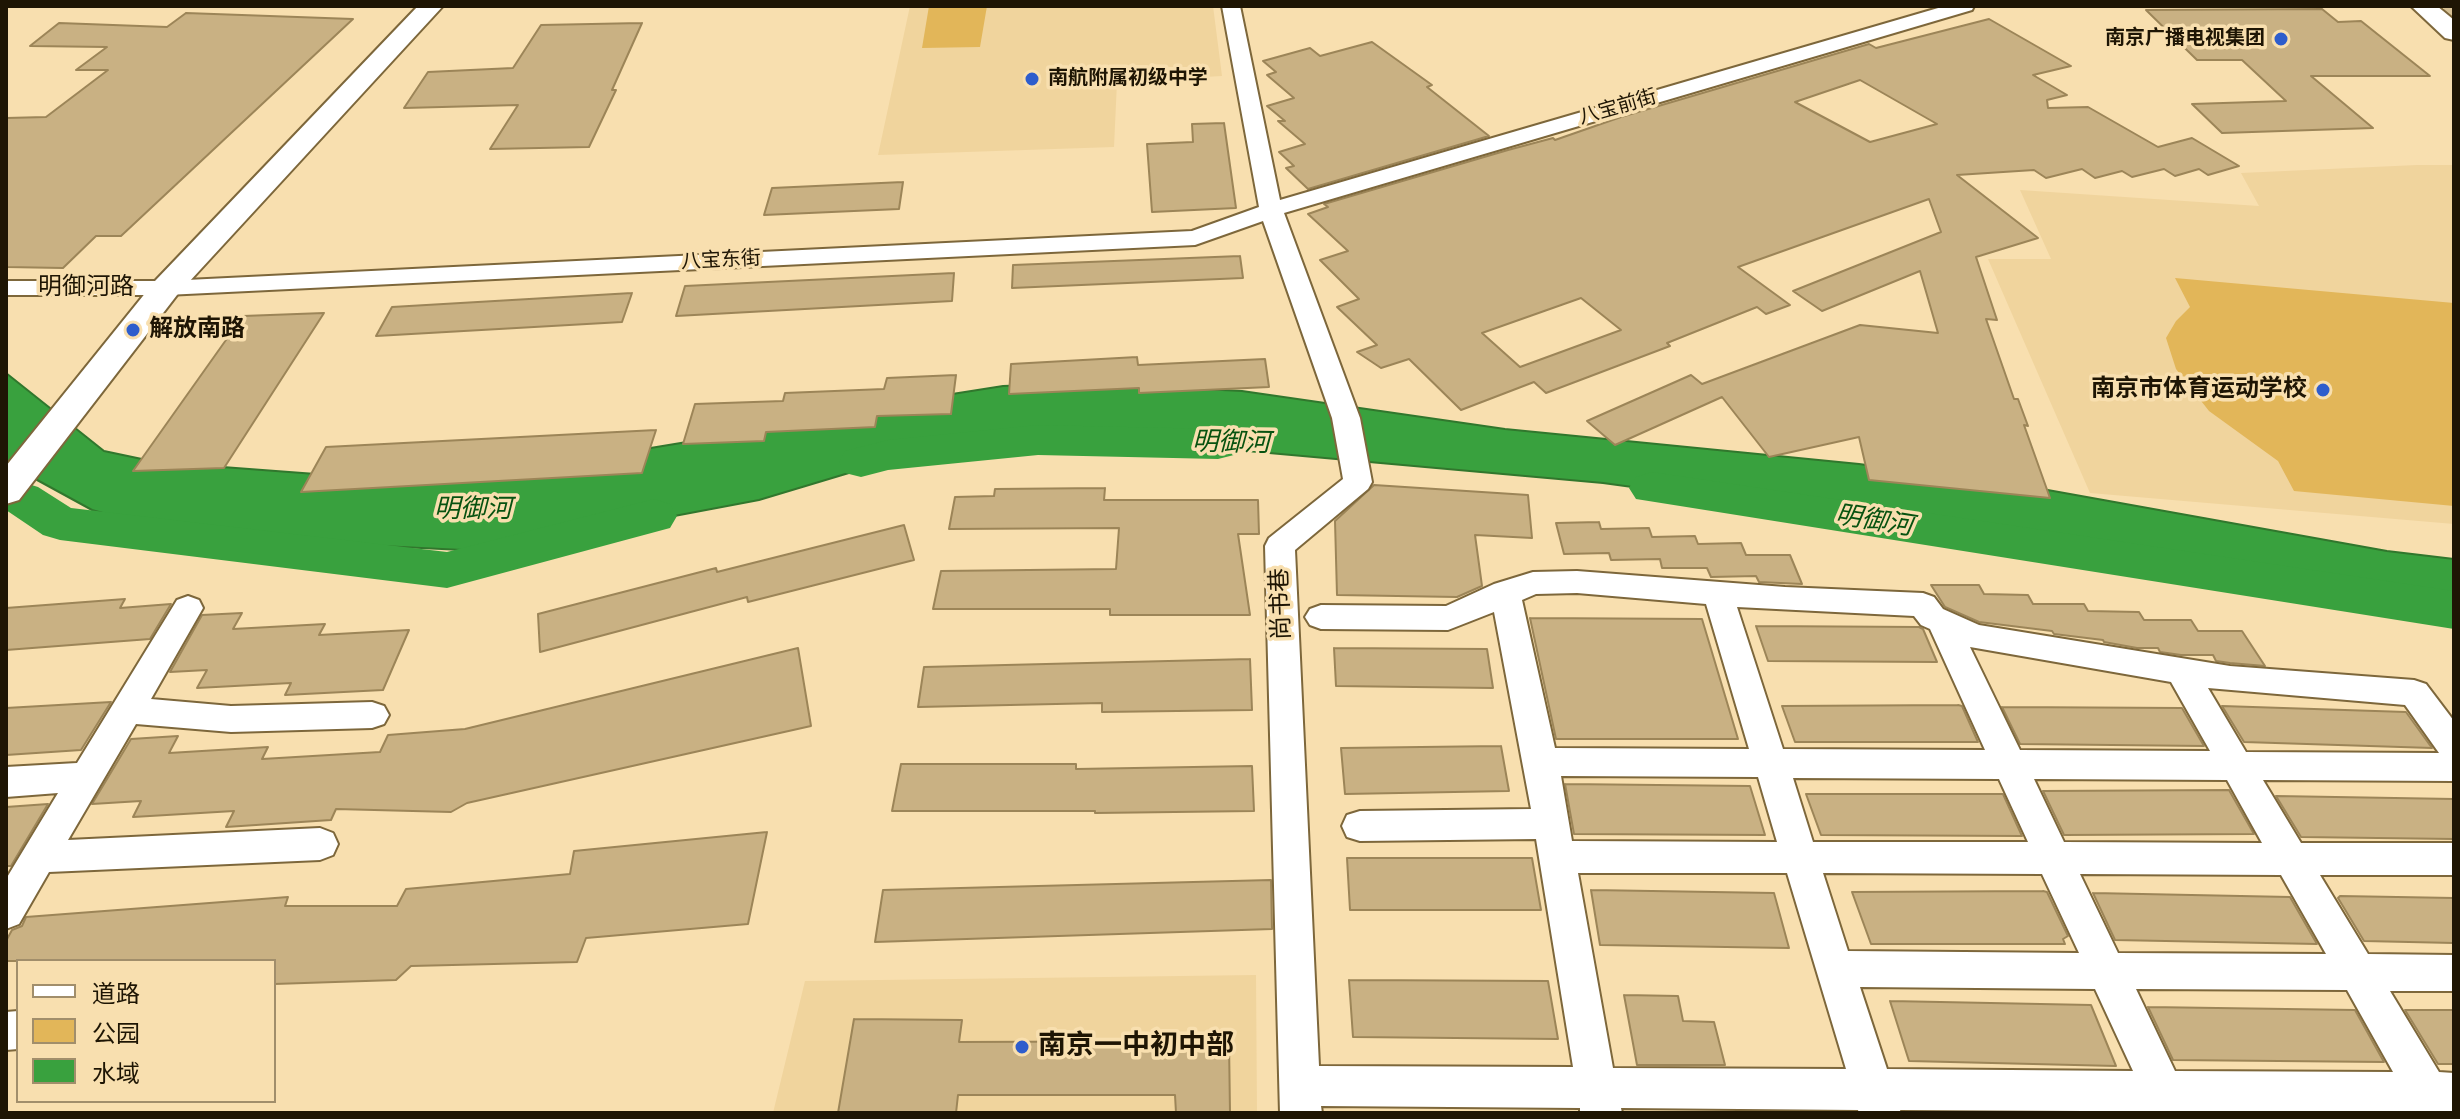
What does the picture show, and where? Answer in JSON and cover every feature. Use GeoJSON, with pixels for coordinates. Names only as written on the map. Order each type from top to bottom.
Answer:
{"type":"FeatureCollection","features":[{"type":"Feature","properties":{"kind":"main road"},"geometry":{"type":"LineString","coordinates":[[2423,6],[2454,33]]}},
{"type":"Feature","properties":{"kind":"main road"},"geometry":{"type":"LineString","coordinates":[[6,491],[166,288]]}},
{"type":"Feature","properties":{"kind":"street"},"geometry":{"type":"LineString","coordinates":[[6,491],[166,288],[431,6]]}},
{"type":"Feature","properties":{"kind":"street","name":"尚书巷"},"geometry":{"type":"LineString","coordinates":[[1231,6],[1271,210],[1346,418],[1358,482],[1280,546],[1300,1099]]}},
{"type":"Feature","properties":{"kind":"street","name":"八宝前街"},"geometry":{"type":"LineString","coordinates":[[1271,210],[1965,6]]}},
{"type":"Feature","properties":{"kind":"street","name":"八宝东街"},"geometry":{"type":"LineString","coordinates":[[166,288],[1195,238],[1271,210]]}},
{"type":"Feature","properties":{"kind":"street","name":"明御河路"},"geometry":{"type":"LineString","coordinates":[[6,288],[166,288]]}},
{"type":"Feature","properties":{"kind":"street"},"geometry":{"type":"LineString","coordinates":[[1321,617],[1448,618],[1533,583],[1577,582],[1718,594],[1923,605],[1932,617],[1974,636],[2230,679],[2414,693],[2454,747]]}},
{"type":"Feature","properties":{"kind":"street"},"geometry":{"type":"LineString","coordinates":[[1505,592],[1541,762],[1599,1101]]}},
{"type":"Feature","properties":{"kind":"street"},"geometry":{"type":"LineString","coordinates":[[1718,594],[1877,1102]]}},
{"type":"Feature","properties":{"kind":"street"},"geometry":{"type":"LineString","coordinates":[[18,886],[188,608]]}},
{"type":"Feature","properties":{"kind":"street"},"geometry":{"type":"LineString","coordinates":[[1942,622],[2169,1102]]}},
{"type":"Feature","properties":{"kind":"street"},"geometry":{"type":"LineString","coordinates":[[2181,671],[2357,973],[2441,1093]]}},
{"type":"Feature","properties":{"kind":"street"},"geometry":{"type":"LineString","coordinates":[[127,710],[231,719],[372,715]]}},
{"type":"Feature","properties":{"kind":"street"},"geometry":{"type":"LineString","coordinates":[[1541,762],[2454,767]]}},
{"type":"Feature","properties":{"kind":"street"},"geometry":{"type":"LineString","coordinates":[[6,782],[87,777]]}},
{"type":"Feature","properties":{"kind":"street"},"geometry":{"type":"LineString","coordinates":[[1360,826],[1801,858],[2454,859]]}},
{"type":"Feature","properties":{"kind":"street"},"geometry":{"type":"LineString","coordinates":[[18,886],[320,844]]}},
{"type":"Feature","properties":{"kind":"street"},"geometry":{"type":"LineString","coordinates":[[1836,969],[2454,973]]}},
{"type":"Feature","properties":{"kind":"street"},"geometry":{"type":"LineString","coordinates":[[1300,1099],[2169,1102],[2441,1093]]}},
{"type":"Feature","properties":{"kind":"shaded area","name":"南航附属初级中学"},"geometry":{"type":"Polygon","coordinates":[[[910,6],[1213,6],[1222,76],[1117,82],[1114,147],[878,155],[910,6]]]}},
{"type":"Feature","properties":{"kind":"shaded area"},"geometry":{"type":"Polygon","coordinates":[[[2454,165],[2454,524],[2090,493],[1988,259],[2051,259],[2020,190],[2259,206],[2241,173],[2454,165]]]}},
{"type":"Feature","properties":{"kind":"shaded area","name":"南京一中初中部"},"geometry":{"type":"Polygon","coordinates":[[[1256,975],[1257,1113],[773,1113],[805,981],[1256,975]]]}},
{"type":"Feature","properties":{"kind":"green space"},"geometry":{"type":"Polygon","coordinates":[[[929,6],[987,6],[980,47],[922,48],[929,6]]]}},
{"type":"Feature","properties":{"kind":"green space","name":"南京市体育运动学校"},"geometry":{"type":"Polygon","coordinates":[[[2175,278],[2454,303],[2454,506],[2294,491],[2278,461],[2209,411],[2176,369],[2166,338],[2176,321],[2190,307],[2175,278]]]}},
{"type":"Feature","properties":{"kind":"water","name":"明御河"},"geometry":{"type":"Polygon","coordinates":[[[6,373],[104,451],[156,462],[369,478],[554,464],[1003,386],[1085,383],[1242,391],[1505,429],[1859,464],[2031,487],[2387,551],[2454,559],[2454,606],[2122,554],[1603,483],[1080,436],[1004,435],[942,445],[759,500],[526,544],[462,550],[259,540],[120,518],[92,510],[6,463],[6,373]]]}},
{"type":"Feature","properties":{"kind":"building","name":"南京广播电视集团"},"geometry":{"type":"Polygon","coordinates":[[[2322,9],[2338,22],[2361,21],[2430,76],[2311,76],[2373,128],[2222,133],[2192,104],[2286,101],[2242,60],[2197,60],[2146,10],[2322,9]]]}},
{"type":"Feature","properties":{"kind":"building"},"geometry":{"type":"Polygon","coordinates":[[[186,13],[353,19],[121,236],[96,236],[63,268],[6,267],[6,118],[46,117],[108,70],[76,70],[107,47],[30,46],[59,23],[167,27],[186,13]]]}},
{"type":"Feature","properties":{"kind":"building"},"geometry":{"type":"Polygon","coordinates":[[[1989,19],[2071,66],[2033,75],[2067,95],[2047,100],[2048,108],[2088,107],[2158,147],[2192,138],[2239,166],[2208,175],[2199,169],[2175,176],[2164,169],[2132,177],[2122,171],[2095,178],[2082,169],[2046,178],[2034,170],[1957,175],[2038,238],[1976,257],[1997,320],[1986,319],[2014,399],[2018,399],[2028,426],[2024,425],[2050,498],[1869,480],[1859,437],[1769,457],[1722,397],[1615,445],[1587,421],[1691,375],[1702,384],[1860,325],[1938,333],[1920,271],[1822,311],[1793,291],[1941,232],[1929,199],[1738,267],[1790,305],[1766,314],[1757,307],[1667,343],[1670,346],[1546,393],[1534,382],[1461,410],[1409,359],[1381,368],[1357,352],[1377,345],[1337,307],[1359,299],[1320,260],[1348,251],[1308,214],[1328,207],[1324,204],[1508,150],[1555,140],[1621,117],[1869,44],[1876,48],[1989,19]],[[1860,80],[1795,102],[1870,142],[1937,124],[1860,80]],[[1581,298],[1482,333],[1520,367],[1621,330],[1581,298]]]}},
{"type":"Feature","properties":{"kind":"building"},"geometry":{"type":"Polygon","coordinates":[[[642,23],[612,90],[616,90],[589,147],[490,149],[518,105],[404,108],[428,72],[513,68],[541,25],[642,23]]]}},
{"type":"Feature","properties":{"kind":"building"},"geometry":{"type":"Polygon","coordinates":[[[1372,42],[1432,85],[1427,87],[1489,136],[1308,189],[1286,168],[1294,166],[1279,152],[1305,144],[1278,121],[1285,121],[1267,106],[1294,98],[1267,75],[1276,72],[1263,61],[1310,48],[1320,56],[1372,42]]]}},
{"type":"Feature","properties":{"kind":"building"},"geometry":{"type":"Polygon","coordinates":[[[1224,123],[1236,208],[1152,212],[1147,144],[1193,142],[1192,124],[1224,123]]]}},
{"type":"Feature","properties":{"kind":"building"},"geometry":{"type":"Polygon","coordinates":[[[903,182],[899,209],[764,215],[772,188],[903,182]]]}},
{"type":"Feature","properties":{"kind":"building"},"geometry":{"type":"Polygon","coordinates":[[[1240,256],[1243,278],[1012,288],[1013,265],[1240,256]]]}},
{"type":"Feature","properties":{"kind":"building"},"geometry":{"type":"Polygon","coordinates":[[[954,273],[952,301],[676,316],[685,286],[954,273]]]}},
{"type":"Feature","properties":{"kind":"building"},"geometry":{"type":"Polygon","coordinates":[[[632,293],[622,322],[376,336],[392,307],[632,293]]]}},
{"type":"Feature","properties":{"kind":"building"},"geometry":{"type":"Polygon","coordinates":[[[324,313],[224,468],[133,471],[243,316],[324,313]]]}},
{"type":"Feature","properties":{"kind":"building"},"geometry":{"type":"Polygon","coordinates":[[[1137,357],[1138,365],[1265,359],[1269,387],[1139,393],[1139,388],[1009,394],[1011,364],[1137,357]]]}},
{"type":"Feature","properties":{"kind":"building"},"geometry":{"type":"Polygon","coordinates":[[[956,375],[951,414],[877,416],[875,427],[766,432],[764,441],[683,444],[695,404],[783,401],[785,393],[884,389],[887,378],[956,375]]]}},
{"type":"Feature","properties":{"kind":"building"},"geometry":{"type":"Polygon","coordinates":[[[656,430],[642,473],[301,492],[326,447],[656,430]]]}},
{"type":"Feature","properties":{"kind":"building"},"geometry":{"type":"Polygon","coordinates":[[[1374,485],[1528,495],[1532,538],[1475,535],[1482,586],[1457,597],[1337,595],[1335,521],[1374,485]]]}},
{"type":"Feature","properties":{"kind":"building"},"geometry":{"type":"Polygon","coordinates":[[[1105,488],[1104,500],[1258,500],[1259,534],[1238,534],[1250,615],[1110,615],[1110,609],[933,609],[941,571],[1116,569],[1119,528],[949,529],[955,497],[994,496],[995,489],[1105,488]]]}},
{"type":"Feature","properties":{"kind":"building"},"geometry":{"type":"Polygon","coordinates":[[[1599,522],[1601,529],[1649,528],[1652,537],[1695,536],[1698,544],[1741,543],[1746,555],[1790,555],[1802,584],[1759,582],[1756,576],[1711,577],[1707,568],[1662,568],[1660,559],[1611,560],[1609,553],[1564,554],[1556,523],[1599,522]]]}},
{"type":"Feature","properties":{"kind":"building"},"geometry":{"type":"Polygon","coordinates":[[[904,525],[914,560],[748,602],[747,597],[540,652],[538,614],[716,568],[717,572],[904,525]]]}},
{"type":"Feature","properties":{"kind":"building"},"geometry":{"type":"Polygon","coordinates":[[[1931,585],[1979,585],[1984,594],[2028,595],[2033,604],[2084,604],[2088,611],[2139,612],[2144,620],[2191,620],[2198,631],[2242,631],[2265,666],[2216,661],[2213,655],[2181,655],[2160,652],[2158,648],[2137,648],[2054,634],[2052,631],[1979,622],[1945,607],[1931,585]]]}},
{"type":"Feature","properties":{"kind":"building"},"geometry":{"type":"Polygon","coordinates":[[[125,599],[120,608],[171,604],[150,639],[6,650],[6,608],[125,599]]]}},
{"type":"Feature","properties":{"kind":"building"},"geometry":{"type":"Polygon","coordinates":[[[242,613],[233,629],[325,624],[319,635],[409,630],[383,690],[285,695],[291,683],[197,688],[207,670],[170,672],[202,615],[242,613]]]}},
{"type":"Feature","properties":{"kind":"building"},"geometry":{"type":"Polygon","coordinates":[[[1530,618],[1702,619],[1738,739],[1556,739],[1530,618]]]}},
{"type":"Feature","properties":{"kind":"building"},"geometry":{"type":"Polygon","coordinates":[[[1756,626],[1919,627],[1923,629],[1937,662],[1768,661],[1756,626]]]}},
{"type":"Feature","properties":{"kind":"building"},"geometry":{"type":"Polygon","coordinates":[[[798,648],[811,726],[467,803],[451,812],[336,809],[331,820],[226,827],[234,811],[133,817],[141,801],[92,804],[131,739],[178,736],[169,753],[268,747],[262,759],[380,752],[388,735],[465,729],[798,648]]]}},
{"type":"Feature","properties":{"kind":"building"},"geometry":{"type":"Polygon","coordinates":[[[1334,648],[1487,649],[1493,688],[1336,686],[1334,648]]]}},
{"type":"Feature","properties":{"kind":"building"},"geometry":{"type":"Polygon","coordinates":[[[1250,659],[1252,710],[1102,712],[1102,703],[918,707],[924,667],[1250,659]]]}},
{"type":"Feature","properties":{"kind":"building"},"geometry":{"type":"Polygon","coordinates":[[[111,702],[81,750],[6,755],[6,708],[111,702]]]}},
{"type":"Feature","properties":{"kind":"building"},"geometry":{"type":"Polygon","coordinates":[[[1782,706],[1962,706],[1978,742],[1795,742],[1782,706]]]}},
{"type":"Feature","properties":{"kind":"building"},"geometry":{"type":"Polygon","coordinates":[[[2222,706],[2406,712],[2432,748],[2244,742],[2222,706]]]}},
{"type":"Feature","properties":{"kind":"building"},"geometry":{"type":"Polygon","coordinates":[[[2002,707],[2182,708],[2204,746],[2020,744],[2002,707]]]}},
{"type":"Feature","properties":{"kind":"building"},"geometry":{"type":"Polygon","coordinates":[[[1501,746],[1509,791],[1345,794],[1341,748],[1501,746]]]}},
{"type":"Feature","properties":{"kind":"building"},"geometry":{"type":"Polygon","coordinates":[[[901,764],[1076,764],[1076,769],[1252,766],[1254,811],[892,811],[901,764]]]}},
{"type":"Feature","properties":{"kind":"building"},"geometry":{"type":"Polygon","coordinates":[[[1565,784],[1750,786],[1765,835],[1574,834],[1565,784]]]}},
{"type":"Feature","properties":{"kind":"building"},"geometry":{"type":"Polygon","coordinates":[[[2229,790],[2254,834],[2064,835],[2043,791],[2229,790]]]}},
{"type":"Feature","properties":{"kind":"building"},"geometry":{"type":"Polygon","coordinates":[[[1806,794],[2003,794],[2022,836],[1821,835],[1806,794]]]}},
{"type":"Feature","properties":{"kind":"building"},"geometry":{"type":"Polygon","coordinates":[[[2276,796],[2454,799],[2454,839],[2301,837],[2276,796]]]}},
{"type":"Feature","properties":{"kind":"building"},"geometry":{"type":"Polygon","coordinates":[[[48,804],[11,866],[6,866],[6,807],[48,804]]]}},
{"type":"Feature","properties":{"kind":"building"},"geometry":{"type":"Polygon","coordinates":[[[767,832],[748,924],[586,938],[577,962],[411,966],[396,980],[276,984],[276,959],[6,961],[6,941],[12,930],[22,926],[26,917],[288,897],[285,906],[397,906],[406,889],[570,874],[574,851],[767,832]]]}},
{"type":"Feature","properties":{"kind":"building"},"geometry":{"type":"Polygon","coordinates":[[[1347,858],[1532,858],[1541,910],[1350,910],[1347,858]]]}},
{"type":"Feature","properties":{"kind":"building"},"geometry":{"type":"Polygon","coordinates":[[[1271,880],[1272,929],[875,942],[883,890],[1271,880]]]}},
{"type":"Feature","properties":{"kind":"building"},"geometry":{"type":"Polygon","coordinates":[[[1591,890],[1774,893],[1789,948],[1600,945],[1591,890]]]}},
{"type":"Feature","properties":{"kind":"building"},"geometry":{"type":"Polygon","coordinates":[[[1852,892],[2047,892],[2068,936],[2063,939],[2065,944],[1871,944],[1852,892]]]}},
{"type":"Feature","properties":{"kind":"building"},"geometry":{"type":"Polygon","coordinates":[[[2093,893],[2290,897],[2317,944],[2115,940],[2093,893]]]}},
{"type":"Feature","properties":{"kind":"building"},"geometry":{"type":"Polygon","coordinates":[[[2338,898],[2454,898],[2454,943],[2364,941],[2338,898]]]}},
{"type":"Feature","properties":{"kind":"building"},"geometry":{"type":"Polygon","coordinates":[[[1349,980],[1548,981],[1558,1039],[1353,1037],[1349,980]]]}},
{"type":"Feature","properties":{"kind":"building"},"geometry":{"type":"Polygon","coordinates":[[[1624,995],[1678,996],[1683,1021],[1714,1022],[1725,1065],[1637,1065],[1624,995]]]}},
{"type":"Feature","properties":{"kind":"building"},"geometry":{"type":"Polygon","coordinates":[[[1890,1001],[2091,1005],[2116,1066],[1909,1061],[1890,1001]]]}},
{"type":"Feature","properties":{"kind":"building"},"geometry":{"type":"Polygon","coordinates":[[[2148,1007],[2355,1010],[2384,1062],[2173,1060],[2148,1007]]]}},
{"type":"Feature","properties":{"kind":"building"},"geometry":{"type":"Polygon","coordinates":[[[2405,1010],[2454,1010],[2454,1064],[2438,1064],[2405,1010]]]}},
{"type":"Feature","properties":{"kind":"building"},"geometry":{"type":"Polygon","coordinates":[[[854,1019],[962,1020],[959,1042],[1229,1041],[1230,1113],[1176,1113],[1175,1095],[958,1095],[956,1113],[838,1113],[854,1019]]]}},
{"type":"Feature","properties":{"kind":"waterway","name":"明御河"},"geometry":{"type":"LineString","coordinates":[[861,462],[888,455],[1038,440],[1218,444]]}},
{"type":"Feature","properties":{"kind":"waterway","name":"明御河"},"geometry":{"type":"LineString","coordinates":[[1652,488],[2454,610]]}},
{"type":"Feature","properties":{"kind":"waterway","name":"明御河"},"geometry":{"type":"LineString","coordinates":[[22,498],[60,523],[447,570],[654,516]]}},
{"type":"Feature","properties":{"kind":"tunnel"},"geometry":{"type":"LineString","coordinates":[[2446,6],[2454,13]]}},
{"type":"Feature","properties":{"kind":"place","name":"南京广播电视集团"},"geometry":{"type":"Point","coordinates":[2281,39]}},
{"type":"Feature","properties":{"kind":"place","name":"南航附属初级中学"},"geometry":{"type":"Point","coordinates":[1032,79]}},
{"type":"Feature","properties":{"kind":"place","name":"解放南路"},"geometry":{"type":"Point","coordinates":[133,330]}},
{"type":"Feature","properties":{"kind":"place","name":"南京市体育运动学校"},"geometry":{"type":"Point","coordinates":[2323,390]}},
{"type":"Feature","properties":{"kind":"place","name":"南京一中初中部"},"geometry":{"type":"Point","coordinates":[1022,1047]}}]}
